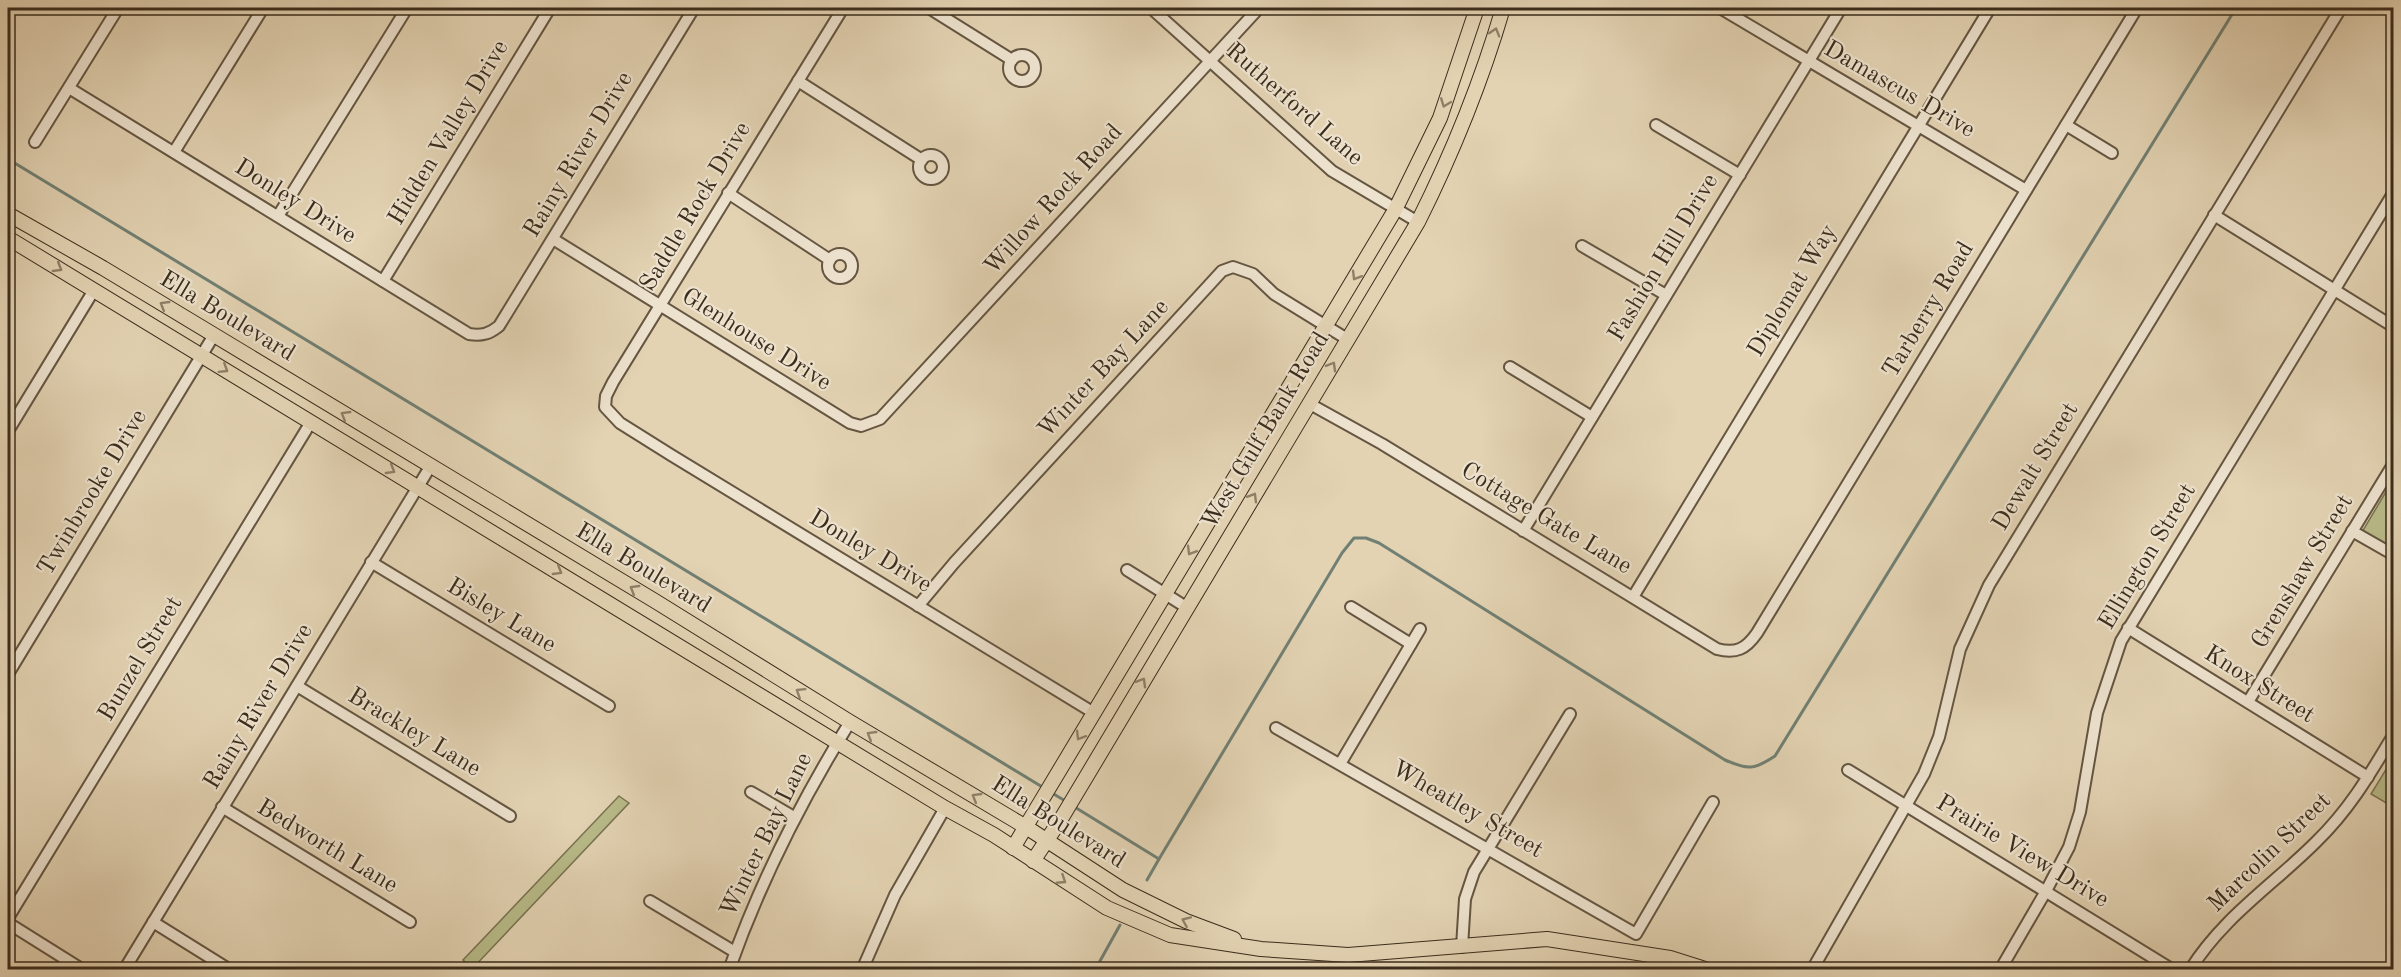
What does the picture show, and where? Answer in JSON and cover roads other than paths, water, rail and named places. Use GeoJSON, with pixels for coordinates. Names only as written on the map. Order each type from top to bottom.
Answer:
{"type":"FeatureCollection","features":[{"type":"Feature","properties":{"kind":"main road","name":"West Gulf Bank Road"},"geometry":{"type":"LineString","coordinates":[[1013,848],[1395,210],[1433,133],[1454,82],[1477,8]]}},
{"type":"Feature","properties":{"kind":"main road","name":"West Gulf Bank Road"},"geometry":{"type":"LineString","coordinates":[[1033,861],[1048,841],[1418,222],[1453,153],[1478,88],[1503,8]]}},
{"type":"Feature","properties":{"kind":"main road"},"geometry":{"type":"LineString","coordinates":[[1454,82],[1478,88]]}},
{"type":"Feature","properties":{"kind":"main road","name":"Ella Boulevard"},"geometry":{"type":"LineString","coordinates":[[8,214],[214,335],[1026,827],[1123,890],[1186,921],[1261,949]]}},
{"type":"Feature","properties":{"kind":"main road","name":"Ella Boulevard"},"geometry":{"type":"LineString","coordinates":[[8,238],[1013,848],[1107,908],[1170,935],[1261,949],[1348,955],[1547,939],[1670,957],[1708,969]]}},
{"type":"Feature","properties":{"kind":"street"},"geometry":{"type":"LineString","coordinates":[[35,142],[118,8]]}},
{"type":"Feature","properties":{"kind":"street"},"geometry":{"type":"LineString","coordinates":[[174,152],[263,8]]}},
{"type":"Feature","properties":{"kind":"street"},"geometry":{"type":"LineString","coordinates":[[278,216],[407,8]]}},
{"type":"Feature","properties":{"kind":"street","name":"Hidden Valley Drive"},"geometry":{"type":"LineString","coordinates":[[383,281],[550,8]]}},
{"type":"Feature","properties":{"kind":"street","name":"Rainy River Drive"},"geometry":{"type":"LineString","coordinates":[[500,325],[694,8]]}},
{"type":"Feature","properties":{"kind":"street","name":"Saddle Rock Drive"},"geometry":{"type":"LineString","coordinates":[[624,426],[610,415],[605,407],[606,396],[843,8]]}},
{"type":"Feature","properties":{"kind":"street"},"geometry":{"type":"LineString","coordinates":[[929,8],[1012,60]]}},
{"type":"Feature","properties":{"kind":"street","name":"Rutherford Lane"},"geometry":{"type":"LineString","coordinates":[[1151,8],[1332,171],[1418,222]]}},
{"type":"Feature","properties":{"kind":"street","name":"Willow Rock Road"},"geometry":{"type":"LineString","coordinates":[[879,420],[1259,8]]}},
{"type":"Feature","properties":{"kind":"street","name":"Damascus Drive"},"geometry":{"type":"LineString","coordinates":[[1720,8],[2026,190]]}},
{"type":"Feature","properties":{"kind":"street","name":"Fashion Hill Drive"},"geometry":{"type":"LineString","coordinates":[[1523,531],[1841,8]]}},
{"type":"Feature","properties":{"kind":"street","name":"Diplomat Way"},"geometry":{"type":"LineString","coordinates":[[1633,597],[1990,8]]}},
{"type":"Feature","properties":{"kind":"street","name":"Tarberry Road"},"geometry":{"type":"LineString","coordinates":[[1756,633],[2138,8]]}},
{"type":"Feature","properties":{"kind":"street","name":"Dewalt Street"},"geometry":{"type":"LineString","coordinates":[[1812,969],[1924,774],[1938,737],[1960,649],[1989,585],[2341,8]]}},
{"type":"Feature","properties":{"kind":"street"},"geometry":{"type":"LineString","coordinates":[[798,81],[922,160]]}},
{"type":"Feature","properties":{"kind":"street","name":"Donley Drive"},"geometry":{"type":"LineString","coordinates":[[69,88],[469,334],[489,333],[500,325]]}},
{"type":"Feature","properties":{"kind":"street"},"geometry":{"type":"LineString","coordinates":[[1656,125],[1740,175]]}},
{"type":"Feature","properties":{"kind":"street"},"geometry":{"type":"LineString","coordinates":[[2066,125],[2112,153]]}},
{"type":"Feature","properties":{"kind":"street","name":"Ellington Street"},"geometry":{"type":"LineString","coordinates":[[2000,969],[2069,847],[2080,812],[2099,704],[2112,662],[2128,628],[2394,192]]}},
{"type":"Feature","properties":{"kind":"street"},"geometry":{"type":"LineString","coordinates":[[728,193],[830,260]]}},
{"type":"Feature","properties":{"kind":"street"},"geometry":{"type":"LineString","coordinates":[[2214,215],[2394,327]]}},
{"type":"Feature","properties":{"kind":"street","name":"Glenhouse Drive"},"geometry":{"type":"LineString","coordinates":[[553,239],[850,423],[861,426],[879,420]]}},
{"type":"Feature","properties":{"kind":"street"},"geometry":{"type":"LineString","coordinates":[[1582,246],[1666,295]]}},
{"type":"Feature","properties":{"kind":"street","name":"Winter Bay Lane"},"geometry":{"type":"LineString","coordinates":[[918,606],[954,562],[1222,271],[1233,267],[1253,274],[1275,294],[1347,339]]}},
{"type":"Feature","properties":{"kind":"street"},"geometry":{"type":"LineString","coordinates":[[8,431],[94,290]]}},
{"type":"Feature","properties":{"kind":"street","name":"Twinbrooke Drive"},"geometry":{"type":"LineString","coordinates":[[8,674],[214,335]]}},
{"type":"Feature","properties":{"kind":"street"},"geometry":{"type":"LineString","coordinates":[[1510,367],[1592,417]]}},
{"type":"Feature","properties":{"kind":"street","name":"Cottage Gate Lane"},"geometry":{"type":"LineString","coordinates":[[1310,404],[1382,444],[1717,648],[1728,652],[1749,645],[1756,633]]}},
{"type":"Feature","properties":{"kind":"street","name":"Bunzel Street"},"geometry":{"type":"LineString","coordinates":[[8,918],[311,422]]}},
{"type":"Feature","properties":{"kind":"street","name":"Donley Drive"},"geometry":{"type":"LineString","coordinates":[[624,426],[1094,713]]}},
{"type":"Feature","properties":{"kind":"street","name":"Grenshaw Street"},"geometry":{"type":"LineString","coordinates":[[2248,702],[2394,464]]}},
{"type":"Feature","properties":{"kind":"street","name":"Rainy River Drive"},"geometry":{"type":"LineString","coordinates":[[124,969],[430,467]]}},
{"type":"Feature","properties":{"kind":"street"},"geometry":{"type":"LineString","coordinates":[[2352,531],[2394,555]]}},
{"type":"Feature","properties":{"kind":"street","name":"Bisley Lane"},"geometry":{"type":"LineString","coordinates":[[371,562],[609,706]]}},
{"type":"Feature","properties":{"kind":"street"},"geometry":{"type":"LineString","coordinates":[[1126,570],[1186,607]]}},
{"type":"Feature","properties":{"kind":"street"},"geometry":{"type":"LineString","coordinates":[[1351,607],[1411,644]]}},
{"type":"Feature","properties":{"kind":"street","name":"Knox Street"},"geometry":{"type":"LineString","coordinates":[[2128,628],[2368,777]]}},
{"type":"Feature","properties":{"kind":"street"},"geometry":{"type":"LineString","coordinates":[[1340,764],[1420,629]]}},
{"type":"Feature","properties":{"kind":"street","name":"Brackley Lane"},"geometry":{"type":"LineString","coordinates":[[297,686],[510,816]]}},
{"type":"Feature","properties":{"kind":"street"},"geometry":{"type":"LineString","coordinates":[[1462,946],[1465,899],[1474,872],[1570,714]]}},
{"type":"Feature","properties":{"kind":"street","name":"Winter Bay Lane"},"geometry":{"type":"LineString","coordinates":[[729,969],[794,817],[850,722]]}},
{"type":"Feature","properties":{"kind":"street","name":"Wheatley Street"},"geometry":{"type":"LineString","coordinates":[[1275,728],[1488,847],[1636,934],[1713,802]]}},
{"type":"Feature","properties":{"kind":"street","name":"Marcolin Street"},"geometry":{"type":"LineString","coordinates":[[2190,969],[2212,939],[2241,908],[2340,818],[2356,798],[2394,734]]}},
{"type":"Feature","properties":{"kind":"street","name":"Prairie View Drive"},"geometry":{"type":"LineString","coordinates":[[1848,770],[2174,969]]}},
{"type":"Feature","properties":{"kind":"street"},"geometry":{"type":"LineString","coordinates":[[751,792],[794,817]]}},
{"type":"Feature","properties":{"kind":"street","name":"Bedworth Lane"},"geometry":{"type":"LineString","coordinates":[[222,807],[410,922]]}},
{"type":"Feature","properties":{"kind":"street"},"geometry":{"type":"LineString","coordinates":[[862,969],[895,895],[945,808]]}},
{"type":"Feature","properties":{"kind":"street"},"geometry":{"type":"LineString","coordinates":[[650,901],[735,952]]}},
{"type":"Feature","properties":{"kind":"street"},"geometry":{"type":"LineString","coordinates":[[153,922],[230,969]]}},
{"type":"Feature","properties":{"kind":"street"},"geometry":{"type":"LineString","coordinates":[[8,924],[83,969]]}},
{"type":"Feature","properties":{"kind":"waterway"},"geometry":{"type":"LineString","coordinates":[[1073,806],[1159,859],[1342,553],[1354,538],[1366,538],[1379,543],[1725,760],[1740,766],[1751,767],[1762,764],[1775,756],[2236,8]]}},
{"type":"Feature","properties":{"kind":"waterway"},"geometry":{"type":"LineString","coordinates":[[8,159],[1044,788]]}},
{"type":"Feature","properties":{"kind":"waterway"},"geometry":{"type":"LineString","coordinates":[[1052,793],[1067,802]]}},
{"type":"Feature","properties":{"kind":"waterway"},"geometry":{"type":"LineString","coordinates":[[1147,880],[1159,859]]}},
{"type":"Feature","properties":{"kind":"waterway"},"geometry":{"type":"LineString","coordinates":[[1095,970],[1120,925]]}}]}
